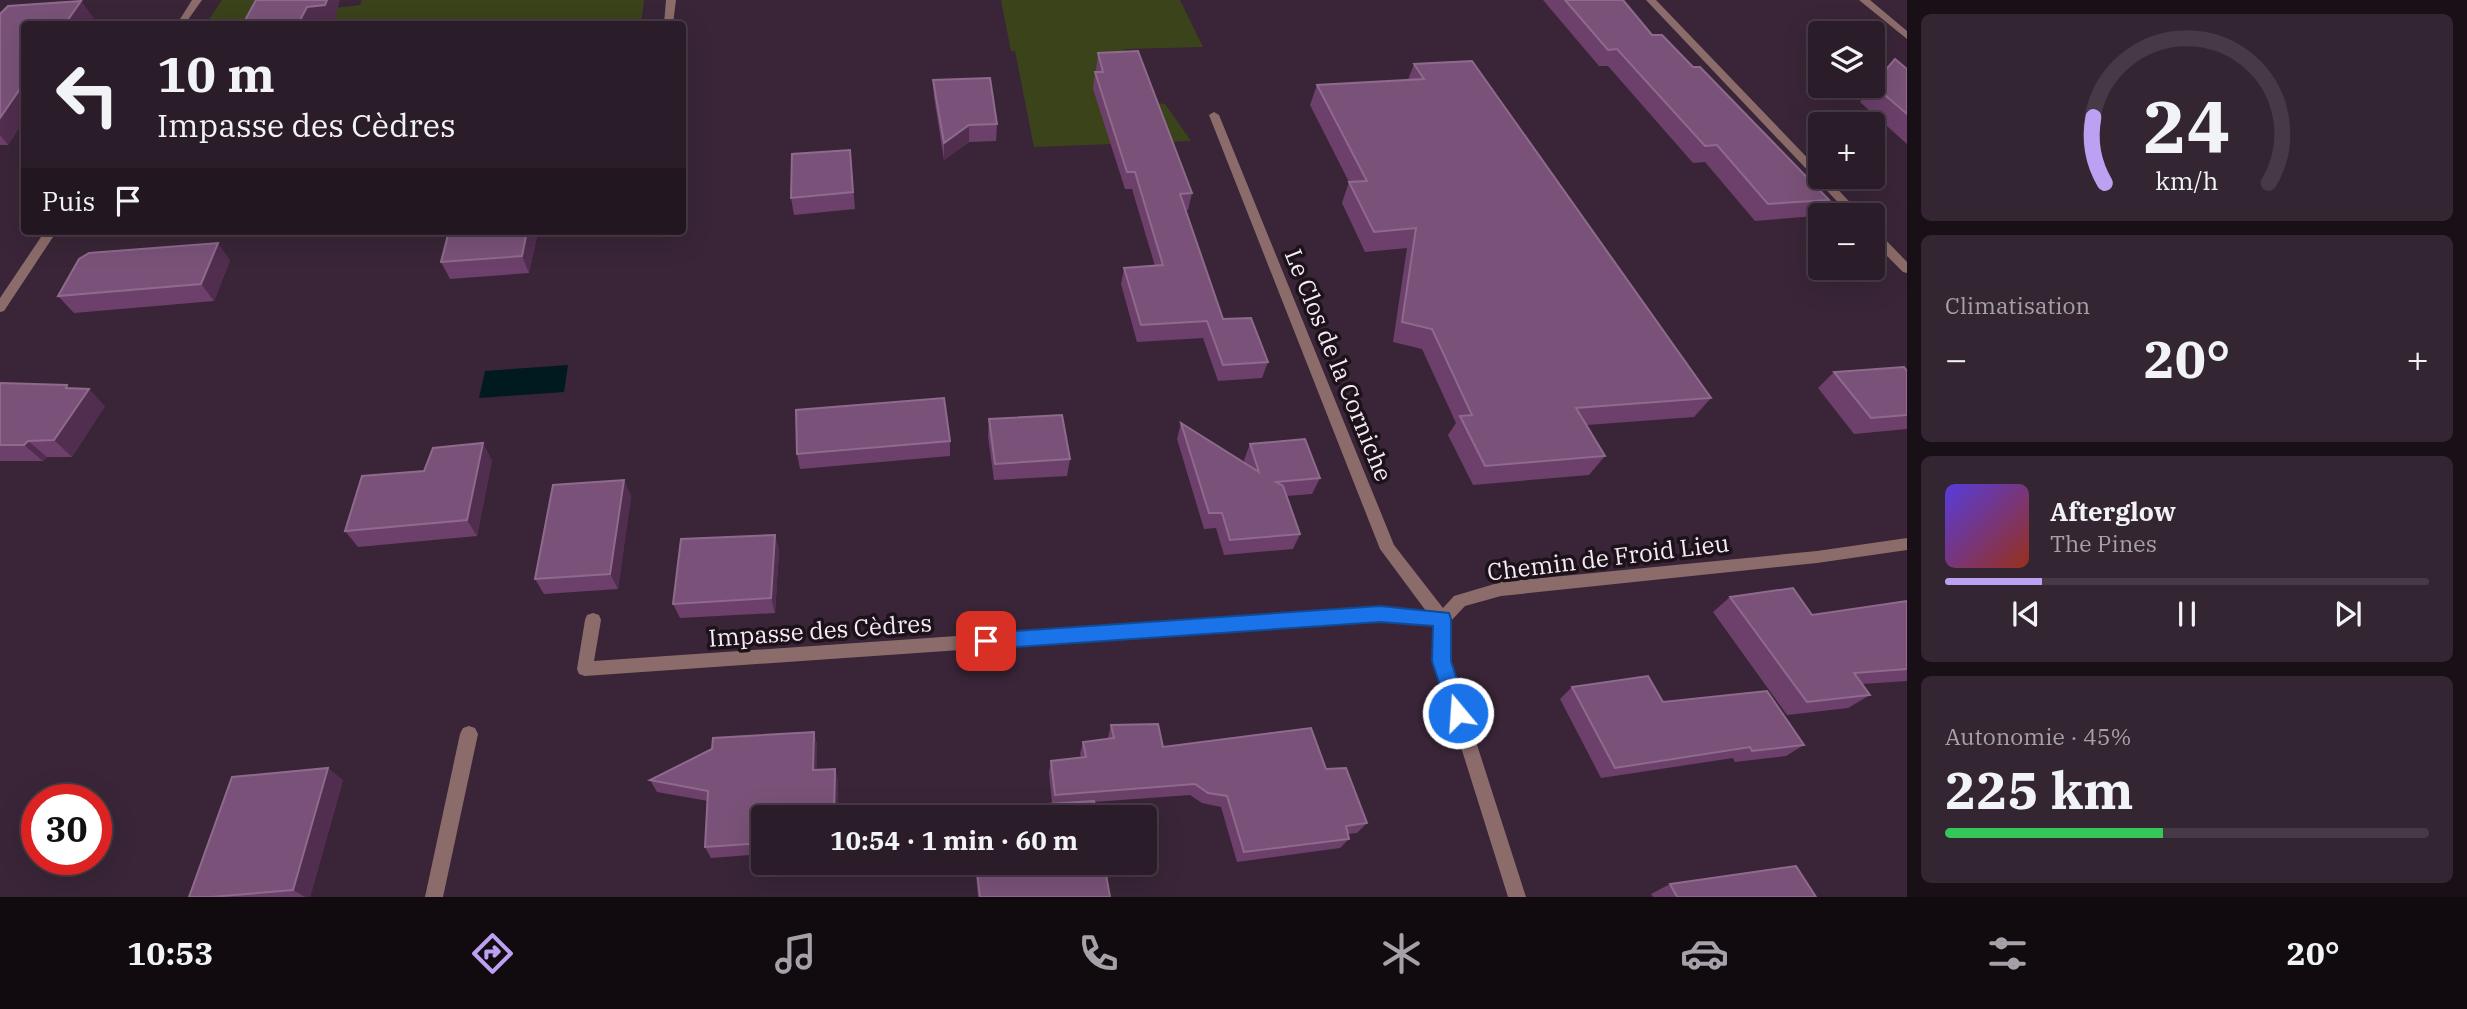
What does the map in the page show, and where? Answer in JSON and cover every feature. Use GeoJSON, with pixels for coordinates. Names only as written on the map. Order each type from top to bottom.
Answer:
{"type":"FeatureCollection","features":[{"type":"Feature","properties":{"kind":"street"},"geometry":{"type":"LineString","coordinates":[[183,21],[197,0]]}},
{"type":"Feature","properties":{"kind":"street"},"geometry":{"type":"LineString","coordinates":[[668,21],[671,0]]}},
{"type":"Feature","properties":{"kind":"street"},"geometry":{"type":"LineString","coordinates":[[1651,0],[1845,203]]}},
{"type":"Feature","properties":{"kind":"street"},"geometry":{"type":"LineString","coordinates":[[1864,0],[1907,36]]}},
{"type":"Feature","properties":{"kind":"street","name":"Le Clos de la Corniche"},"geometry":{"type":"LineString","coordinates":[[1214,115],[1388,549],[1442,619]]}},
{"type":"Feature","properties":{"kind":"street"},"geometry":{"type":"LineString","coordinates":[[0,308],[48,235]]}},
{"type":"Feature","properties":{"kind":"street"},"geometry":{"type":"LineString","coordinates":[[1885,246],[1907,269]]}},
{"type":"Feature","properties":{"kind":"street","name":"Chemin de Froid Lieu"},"geometry":{"type":"LineString","coordinates":[[1442,619],[1460,601],[1501,589],[1817,557],[1907,544]]}},
{"type":"Feature","properties":{"kind":"street","name":"Impasse des Cèdres"},"geometry":{"type":"LineString","coordinates":[[593,620],[585,669],[1380,614],[1442,619]]}},
{"type":"Feature","properties":{"kind":"street"},"geometry":{"type":"LineString","coordinates":[[1442,619],[1442,661],[1517,897]]}},
{"type":"Feature","properties":{"kind":"street"},"geometry":{"type":"LineString","coordinates":[[434,897],[469,734]]}},
{"type":"Feature","properties":{"kind":"green space"},"geometry":{"type":"Polygon","coordinates":[[[222,0],[274,0],[335,8],[360,5],[362,0],[644,0],[641,21],[208,21],[222,0]]]}},
{"type":"Feature","properties":{"kind":"green space"},"geometry":{"type":"Polygon","coordinates":[[[1001,0],[1180,0],[1203,47],[1124,49],[1141,101],[1165,104],[1191,141],[1034,147],[1015,51],[1011,51],[1001,0]]]}},
{"type":"Feature","properties":{"kind":"water"},"geometry":{"type":"Polygon","coordinates":[[[568,365],[564,392],[479,398],[485,371],[568,365]]]}},
{"type":"Feature","properties":{"kind":"building"},"geometry":{"type":"Polygon","coordinates":[[[256,0],[327,0],[325,5],[307,7],[300,21],[245,21],[256,0]]]}},
{"type":"Feature","properties":{"kind":"building"},"geometry":{"type":"Polygon","coordinates":[[[1565,0],[1623,0],[1652,35],[1662,35],[1693,67],[1700,67],[1808,178],[1808,189],[1818,189],[1829,200],[1768,204],[1717,145],[1705,146],[1617,49],[1608,50],[1565,0]]]}},
{"type":"Feature","properties":{"kind":"building"},"geometry":{"type":"Polygon","coordinates":[[[81,1],[67,21],[21,21],[21,87],[0,118],[0,14],[8,6],[81,1]]]}},
{"type":"Feature","properties":{"kind":"building"},"geometry":{"type":"Polygon","coordinates":[[[1138,51],[1192,193],[1180,194],[1223,319],[1251,318],[1268,362],[1223,365],[1207,321],[1141,325],[1124,268],[1163,265],[1135,172],[1127,172],[1095,72],[1103,72],[1098,53],[1138,51]]]}},
{"type":"Feature","properties":{"kind":"building"},"geometry":{"type":"Polygon","coordinates":[[[1895,59],[1907,69],[1907,114],[1885,95],[1885,71],[1895,59]]]}},
{"type":"Feature","properties":{"kind":"building"},"geometry":{"type":"Polygon","coordinates":[[[1472,61],[1711,398],[1576,408],[1605,456],[1485,466],[1460,416],[1472,415],[1432,329],[1402,322],[1416,228],[1374,232],[1349,182],[1367,181],[1317,85],[1424,79],[1414,64],[1472,61]]]}},
{"type":"Feature","properties":{"kind":"building"},"geometry":{"type":"Polygon","coordinates":[[[990,78],[997,124],[969,125],[944,143],[933,80],[990,78]]]}},
{"type":"Feature","properties":{"kind":"building"},"geometry":{"type":"Polygon","coordinates":[[[850,150],[853,192],[791,198],[792,154],[850,150]]]}},
{"type":"Feature","properties":{"kind":"building"},"geometry":{"type":"Polygon","coordinates":[[[448,235],[526,235],[522,256],[441,262],[448,235]]]}},
{"type":"Feature","properties":{"kind":"building"},"geometry":{"type":"Polygon","coordinates":[[[218,243],[201,284],[58,296],[79,259],[89,253],[218,243]]]}},
{"type":"Feature","properties":{"kind":"building"},"geometry":{"type":"Polygon","coordinates":[[[1904,367],[1907,371],[1907,415],[1871,418],[1834,372],[1904,367]]]}},
{"type":"Feature","properties":{"kind":"building"},"geometry":{"type":"Polygon","coordinates":[[[0,383],[67,385],[66,388],[89,389],[54,440],[28,441],[24,445],[0,445],[0,383]]]}},
{"type":"Feature","properties":{"kind":"building"},"geometry":{"type":"Polygon","coordinates":[[[944,398],[950,441],[797,454],[796,410],[944,398]]]}},
{"type":"Feature","properties":{"kind":"building"},"geometry":{"type":"Polygon","coordinates":[[[1062,415],[1070,459],[995,464],[989,419],[1062,415]]]}},
{"type":"Feature","properties":{"kind":"building"},"geometry":{"type":"Polygon","coordinates":[[[1181,423],[1259,472],[1250,444],[1305,439],[1320,478],[1276,482],[1283,486],[1300,534],[1230,540],[1222,513],[1209,513],[1181,423]]]}},
{"type":"Feature","properties":{"kind":"building"},"geometry":{"type":"Polygon","coordinates":[[[483,443],[467,520],[345,531],[362,476],[424,471],[433,448],[483,443]]]}},
{"type":"Feature","properties":{"kind":"building"},"geometry":{"type":"Polygon","coordinates":[[[624,480],[610,574],[535,579],[553,485],[624,480]]]}},
{"type":"Feature","properties":{"kind":"building"},"geometry":{"type":"Polygon","coordinates":[[[775,535],[771,598],[673,604],[681,539],[775,535]]]}},
{"type":"Feature","properties":{"kind":"building"},"geometry":{"type":"Polygon","coordinates":[[[1793,588],[1812,615],[1907,601],[1907,669],[1854,673],[1870,695],[1807,702],[1730,597],[1793,588]]]}},
{"type":"Feature","properties":{"kind":"building"},"geometry":{"type":"Polygon","coordinates":[[[1648,676],[1663,702],[1767,691],[1804,745],[1752,751],[1750,747],[1615,768],[1572,687],[1648,676]]]}},
{"type":"Feature","properties":{"kind":"building"},"geometry":{"type":"Polygon","coordinates":[[[1158,724],[1163,747],[1311,728],[1326,769],[1346,768],[1367,823],[1346,826],[1349,839],[1244,852],[1227,796],[1208,793],[1195,784],[1055,795],[1051,761],[1086,757],[1083,742],[1114,738],[1111,725],[1158,724]]]}},
{"type":"Feature","properties":{"kind":"building"},"geometry":{"type":"Polygon","coordinates":[[[814,732],[813,770],[835,769],[834,805],[751,805],[751,844],[705,847],[708,791],[650,780],[712,749],[713,738],[814,732]]]}},
{"type":"Feature","properties":{"kind":"building"},"geometry":{"type":"Polygon","coordinates":[[[328,768],[293,890],[189,897],[232,777],[328,768]]]}},
{"type":"Feature","properties":{"kind":"building"},"geometry":{"type":"Polygon","coordinates":[[[1094,801],[1095,805],[1032,805],[1094,801]]]}},
{"type":"Feature","properties":{"kind":"building"},"geometry":{"type":"Polygon","coordinates":[[[1796,866],[1816,897],[1677,897],[1670,884],[1796,866]]]}},
{"type":"Feature","properties":{"kind":"building"},"geometry":{"type":"Polygon","coordinates":[[[977,875],[1106,875],[1110,897],[980,897],[977,875]]]}},
{"type":"Feature","properties":{"kind":"route"},"geometry":{"type":"LineString","coordinates":[[986,641],[1380,614],[1442,619],[1442,661],[1458,713]]}}]}
